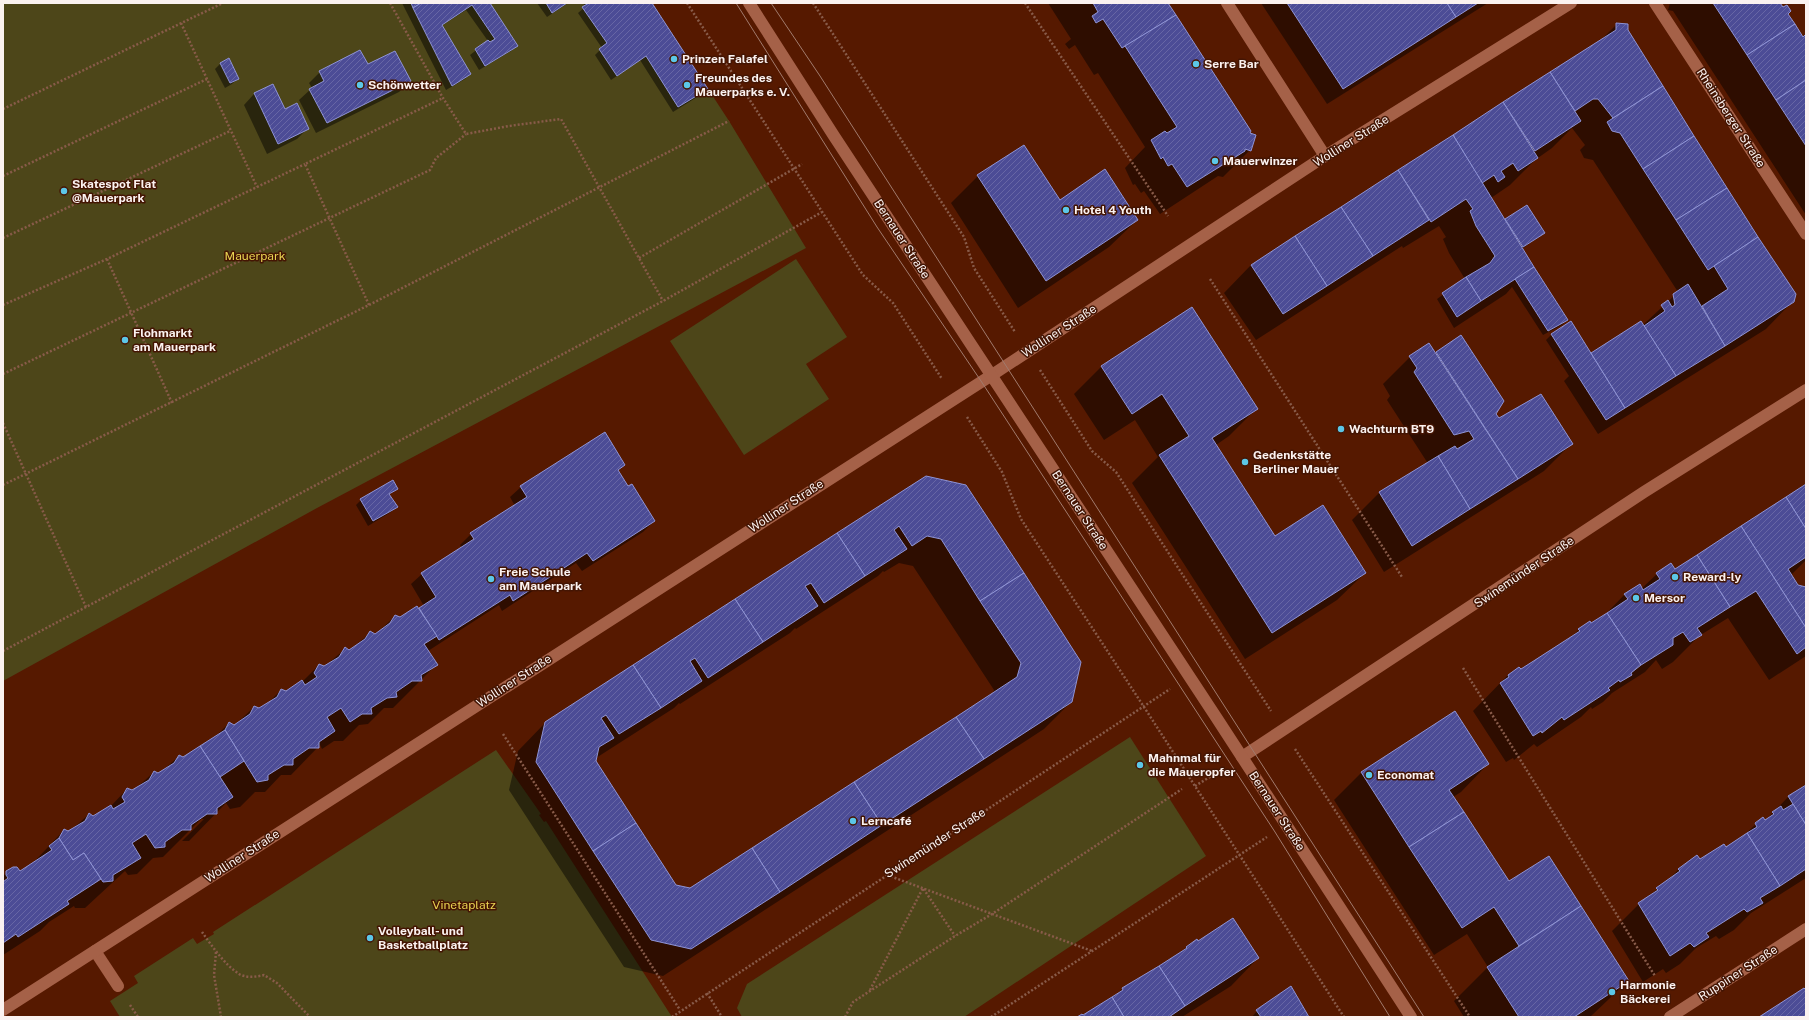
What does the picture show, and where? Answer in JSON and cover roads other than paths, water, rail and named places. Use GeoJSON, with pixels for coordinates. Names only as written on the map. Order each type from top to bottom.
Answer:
{"type":"FeatureCollection","features":[{"type":"Feature","properties":{"kind":"street","name":"Bernauer Straße"},"geometry":{"type":"LineString","coordinates":[[749,3],[830,130],[992,375],[1411,1017]]}},
{"type":"Feature","properties":{"kind":"street"},"geometry":{"type":"LineString","coordinates":[[1227,3],[1326,156]]}},
{"type":"Feature","properties":{"kind":"street","name":"Wolliner Straße"},"geometry":{"type":"LineString","coordinates":[[3,1010],[992,375],[1326,156],[1571,3]]}},
{"type":"Feature","properties":{"kind":"street","name":"Rheinsberger Straße"},"geometry":{"type":"LineString","coordinates":[[1655,3],[1806,234]]}},
{"type":"Feature","properties":{"kind":"street","name":"Swinemünder Straße"},"geometry":{"type":"LineString","coordinates":[[1242,757],[1644,492],[1806,390]]}},
{"type":"Feature","properties":{"kind":"street","name":"Ruppiner Straße"},"geometry":{"type":"LineString","coordinates":[[1670,1017],[1806,929]]}},
{"type":"Feature","properties":{"kind":"street"},"geometry":{"type":"LineString","coordinates":[[95,951],[118,986]]}},
{"type":"Feature","properties":{"kind":"tram line"},"geometry":{"type":"LineString","coordinates":[[736,3],[877,227],[981,381],[1275,832],[1390,1017]]}},
{"type":"Feature","properties":{"kind":"tram line"},"geometry":{"type":"LineString","coordinates":[[771,3],[820,76],[1424,1017]]}},
{"type":"Feature","properties":{"kind":"place","name":"Prinzen Falafel"},"geometry":{"type":"Point","coordinates":[674,59]}},
{"type":"Feature","properties":{"kind":"place","name":"Serre Bar"},"geometry":{"type":"Point","coordinates":[1196,64]}},
{"type":"Feature","properties":{"kind":"place","name":"Schönwetter"},"geometry":{"type":"Point","coordinates":[360,85]}},
{"type":"Feature","properties":{"kind":"place","name":"Freundes des Mauerparks e. V."},"geometry":{"type":"Point","coordinates":[687,85]}},
{"type":"Feature","properties":{"kind":"place","name":"Mauerwinzer"},"geometry":{"type":"Point","coordinates":[1215,161]}},
{"type":"Feature","properties":{"kind":"place","name":"Skatespot Flat @Mauerpark"},"geometry":{"type":"Point","coordinates":[64,191]}},
{"type":"Feature","properties":{"kind":"place","name":"Hotel 4 Youth"},"geometry":{"type":"Point","coordinates":[1066,210]}},
{"type":"Feature","properties":{"kind":"place","name":"Flohmarkt am Mauerpark"},"geometry":{"type":"Point","coordinates":[125,340]}},
{"type":"Feature","properties":{"kind":"place","name":"Wachturm BT9"},"geometry":{"type":"Point","coordinates":[1341,429]}},
{"type":"Feature","properties":{"kind":"place","name":"Gedenkstätte Berliner Mauer"},"geometry":{"type":"Point","coordinates":[1245,462]}},
{"type":"Feature","properties":{"kind":"place","name":"Reward-ly"},"geometry":{"type":"Point","coordinates":[1675,577]}},
{"type":"Feature","properties":{"kind":"place","name":"Freie Schule am Mauerpark"},"geometry":{"type":"Point","coordinates":[491,579]}},
{"type":"Feature","properties":{"kind":"place","name":"Mersor"},"geometry":{"type":"Point","coordinates":[1636,598]}},
{"type":"Feature","properties":{"kind":"place","name":"Mahnmal für die Maueropfer"},"geometry":{"type":"Point","coordinates":[1140,765]}},
{"type":"Feature","properties":{"kind":"place","name":"Economat"},"geometry":{"type":"Point","coordinates":[1369,775]}},
{"type":"Feature","properties":{"kind":"place","name":"Lerncafé"},"geometry":{"type":"Point","coordinates":[853,821]}},
{"type":"Feature","properties":{"kind":"place","name":"Volleyball- und Basketballplatz"},"geometry":{"type":"Point","coordinates":[370,938]}},
{"type":"Feature","properties":{"kind":"place","name":"Harmonie Bäckerei"},"geometry":{"type":"Point","coordinates":[1612,992]}},
{"type":"Feature","properties":{"kind":"park label","name":"Mauerpark"},"geometry":{"type":"Point","coordinates":[255,256]}},
{"type":"Feature","properties":{"kind":"park label","name":"Vinetaplatz"},"geometry":{"type":"Point","coordinates":[464,905]}}]}
